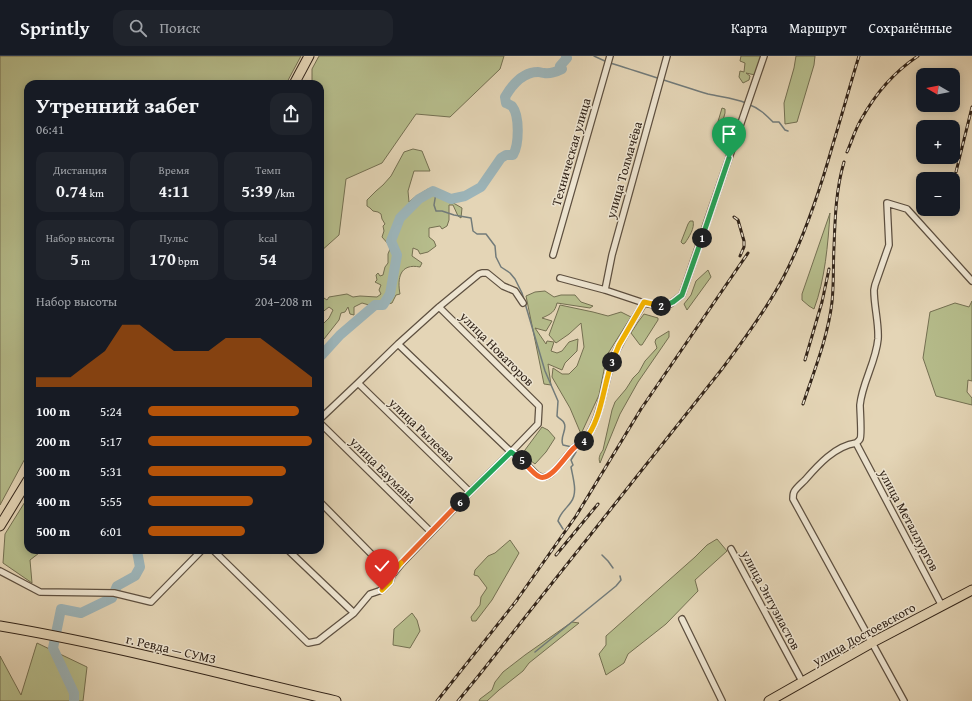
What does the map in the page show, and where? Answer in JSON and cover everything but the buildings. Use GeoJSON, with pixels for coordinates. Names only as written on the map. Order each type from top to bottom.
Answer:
{"type":"FeatureCollection","features":[{"type":"Feature","properties":{"kind":"main road"},"geometry":{"type":"LineString","coordinates":[[296,80],[309,56]]}},
{"type":"Feature","properties":{"kind":"main road"},"geometry":{"type":"LineString","coordinates":[[0,526],[24,487]]}},
{"type":"Feature","properties":{"kind":"main road","name":"улица Достоевского"},"geometry":{"type":"LineString","coordinates":[[769,701],[873,642],[972,590]]}},
{"type":"Feature","properties":{"kind":"main road","name":"г. Ревда — СУМЗ"},"geometry":{"type":"LineString","coordinates":[[0,626],[126,652],[336,701]]}},
{"type":"Feature","properties":{"kind":"street","name":"Техническая улица"},"geometry":{"type":"LineString","coordinates":[[553,255],[610,56]]}},
{"type":"Feature","properties":{"kind":"street","name":"улица Толмачёва"},"geometry":{"type":"LineString","coordinates":[[605,290],[612,255],[668,56]]}},
{"type":"Feature","properties":{"kind":"street"},"geometry":{"type":"LineString","coordinates":[[560,278],[652,305],[664,306],[673,302],[682,295],[764,56]]}},
{"type":"Feature","properties":{"kind":"street"},"geometry":{"type":"LineString","coordinates":[[904,701],[873,642],[793,499],[794,492],[816,467],[837,450],[856,443],[861,438],[861,400],[872,367],[877,344],[878,324],[874,290],[889,246],[886,204],[907,209],[972,281]]}},
{"type":"Feature","properties":{"kind":"street"},"geometry":{"type":"LineString","coordinates":[[324,415],[398,344],[479,274],[484,272],[487,273],[502,286],[515,291],[523,303]]}},
{"type":"Feature","properties":{"kind":"street"},"geometry":{"type":"LineString","coordinates":[[398,344],[511,452],[540,477],[545,477],[550,474],[575,446],[585,440],[593,426],[597,417],[615,353],[644,302]]}},
{"type":"Feature","properties":{"kind":"street","name":"улица Новаторов"},"geometry":{"type":"LineString","coordinates":[[440,307],[539,406],[538,424],[511,452]]}},
{"type":"Feature","properties":{"kind":"street","name":"улица Рылеева"},"geometry":{"type":"LineString","coordinates":[[358,383],[470,492]]}},
{"type":"Feature","properties":{"kind":"street","name":"улица Баумана"},"geometry":{"type":"LineString","coordinates":[[324,427],[431,532]]}},
{"type":"Feature","properties":{"kind":"street","name":"улица Металлургов"},"geometry":{"type":"LineString","coordinates":[[856,443],[942,606]]}},
{"type":"Feature","properties":{"kind":"street"},"geometry":{"type":"LineString","coordinates":[[217,554],[308,643],[318,641],[354,613],[370,594],[382,590],[390,582],[392,574],[402,562],[511,452]]}},
{"type":"Feature","properties":{"kind":"street"},"geometry":{"type":"LineString","coordinates":[[324,506],[392,574]]}},
{"type":"Feature","properties":{"kind":"street","name":"улица Энтузиастов"},"geometry":{"type":"LineString","coordinates":[[731,549],[802,683]]}},
{"type":"Feature","properties":{"kind":"street"},"geometry":{"type":"LineString","coordinates":[[0,571],[40,592],[114,592],[151,602],[198,554]]}},
{"type":"Feature","properties":{"kind":"street"},"geometry":{"type":"LineString","coordinates":[[292,554],[354,613]]}},
{"type":"Feature","properties":{"kind":"street"},"geometry":{"type":"LineString","coordinates":[[682,619],[722,701]]}},
{"type":"Feature","properties":{"kind":"green space"},"geometry":{"type":"Polygon","coordinates":[[[0,56],[301,56],[288,80],[24,80],[24,460],[0,505],[0,56]]]}},
{"type":"Feature","properties":{"kind":"green space"},"geometry":{"type":"Polygon","coordinates":[[[319,56],[504,56],[500,69],[450,117],[416,114],[382,163],[346,179],[339,235],[324,248],[324,80],[312,80],[312,69],[319,56]]]}},
{"type":"Feature","properties":{"kind":"green space"},"geometry":{"type":"Polygon","coordinates":[[[741,56],[762,56],[755,75],[746,73],[750,76],[749,80],[743,83],[739,77],[740,71],[744,72],[745,63],[740,61],[741,56]]]}},
{"type":"Feature","properties":{"kind":"green space"},"geometry":{"type":"Polygon","coordinates":[[[796,56],[815,56],[814,65],[797,122],[785,124],[784,103],[796,56]]]}},
{"type":"Feature","properties":{"kind":"green space"},"geometry":{"type":"Polygon","coordinates":[[[722,108],[725,109],[725,113],[722,124],[717,127],[717,125],[722,108]]]}},
{"type":"Feature","properties":{"kind":"green space"},"geometry":{"type":"Polygon","coordinates":[[[413,149],[422,151],[430,171],[414,171],[408,191],[409,202],[428,189],[462,208],[461,218],[458,216],[453,205],[449,205],[449,220],[447,226],[442,229],[440,226],[429,228],[429,237],[434,241],[436,246],[428,252],[420,254],[418,250],[413,248],[412,256],[422,263],[420,267],[408,267],[401,273],[399,282],[400,294],[396,295],[392,303],[376,307],[362,303],[354,307],[354,315],[350,314],[348,307],[345,312],[341,313],[339,320],[324,339],[324,323],[329,318],[333,310],[329,307],[324,311],[324,298],[327,300],[329,297],[347,294],[353,297],[377,297],[381,294],[379,290],[381,285],[375,282],[377,280],[376,275],[378,273],[380,276],[383,275],[385,267],[388,263],[388,254],[390,249],[389,245],[382,237],[384,231],[383,226],[385,224],[381,214],[373,211],[367,206],[367,200],[391,176],[404,152],[413,149]]]}},
{"type":"Feature","properties":{"kind":"green space"},"geometry":{"type":"Polygon","coordinates":[[[830,213],[827,249],[821,286],[814,309],[802,300],[802,294],[830,213]]]}},
{"type":"Feature","properties":{"kind":"green space"},"geometry":{"type":"Polygon","coordinates":[[[690,221],[693,221],[692,229],[687,241],[683,244],[681,242],[690,221]]]}},
{"type":"Feature","properties":{"kind":"green space"},"geometry":{"type":"Polygon","coordinates":[[[708,270],[711,277],[687,310],[684,304],[691,295],[696,281],[708,270]]]}},
{"type":"Feature","properties":{"kind":"green space"},"geometry":{"type":"Polygon","coordinates":[[[545,291],[554,297],[561,295],[575,295],[581,302],[593,306],[590,308],[557,303],[552,312],[542,318],[552,321],[546,331],[535,328],[546,344],[547,341],[554,342],[551,351],[557,353],[562,351],[569,342],[578,339],[577,351],[565,363],[562,370],[548,364],[551,385],[544,384],[526,296],[535,292],[545,291]]]}},
{"type":"Feature","properties":{"kind":"green space"},"geometry":{"type":"Polygon","coordinates":[[[972,301],[972,381],[968,380],[967,392],[972,398],[972,405],[936,396],[923,358],[930,312],[955,303],[969,307],[972,301]]]}},
{"type":"Feature","properties":{"kind":"green space"},"geometry":{"type":"Polygon","coordinates":[[[560,305],[608,316],[621,312],[631,317],[607,355],[599,395],[581,434],[570,408],[552,377],[553,368],[562,374],[569,374],[577,366],[584,347],[581,323],[556,343],[549,335],[560,305]]]}},
{"type":"Feature","properties":{"kind":"green space"},"geometry":{"type":"Polygon","coordinates":[[[644,314],[658,318],[658,320],[642,345],[640,345],[631,333],[644,314]]]}},
{"type":"Feature","properties":{"kind":"green space"},"geometry":{"type":"Polygon","coordinates":[[[669,331],[669,337],[638,382],[620,414],[600,463],[599,459],[603,450],[615,402],[639,372],[645,361],[657,348],[655,342],[656,339],[669,331]]]}},
{"type":"Feature","properties":{"kind":"green space"},"geometry":{"type":"Polygon","coordinates":[[[542,427],[548,430],[555,438],[546,452],[535,464],[522,454],[542,427]]]}},
{"type":"Feature","properties":{"kind":"green space"},"geometry":{"type":"Polygon","coordinates":[[[24,503],[24,554],[38,554],[30,560],[32,583],[3,563],[5,534],[24,503]]]}},
{"type":"Feature","properties":{"kind":"green space"},"geometry":{"type":"Polygon","coordinates":[[[717,539],[727,551],[695,580],[698,591],[666,624],[628,654],[624,663],[606,675],[599,654],[606,645],[606,636],[707,545],[717,539]]]}},
{"type":"Feature","properties":{"kind":"green space"},"geometry":{"type":"Polygon","coordinates":[[[510,540],[519,553],[492,600],[476,621],[472,621],[471,617],[480,605],[481,597],[487,588],[478,576],[474,575],[475,570],[488,556],[495,553],[510,540]]]}},
{"type":"Feature","properties":{"kind":"green space"},"geometry":{"type":"Polygon","coordinates":[[[412,613],[417,620],[420,631],[410,648],[393,645],[394,629],[412,613]]]}},
{"type":"Feature","properties":{"kind":"green space"},"geometry":{"type":"Polygon","coordinates":[[[572,622],[579,623],[529,663],[523,671],[487,701],[479,701],[492,690],[495,682],[503,672],[572,622]]]}},
{"type":"Feature","properties":{"kind":"green space"},"geometry":{"type":"Polygon","coordinates":[[[37,643],[87,667],[83,701],[0,701],[0,656],[21,695],[37,643]]]}},
{"type":"Feature","properties":{"kind":"waterway"},"geometry":{"type":"LineString","coordinates":[[324,353],[340,335],[375,305],[383,305],[390,294],[397,255],[391,241],[400,218],[419,199],[433,191],[451,199],[465,196],[481,187],[501,158],[506,155],[513,155],[515,150],[518,130],[515,111],[512,106],[506,103],[505,97],[508,92],[518,80],[527,74],[538,72],[551,73],[562,69],[560,66],[567,58],[566,56]]}},
{"type":"Feature","properties":{"kind":"waterway"},"geometry":{"type":"LineString","coordinates":[[594,56],[607,62]]}},
{"type":"Feature","properties":{"kind":"waterway"},"geometry":{"type":"LineString","coordinates":[[610,63],[708,94],[746,103]]}},
{"type":"Feature","properties":{"kind":"waterway"},"geometry":{"type":"LineString","coordinates":[[750,105],[765,114],[773,122],[779,122],[785,130],[788,131]]}},
{"type":"Feature","properties":{"kind":"waterway"},"geometry":{"type":"LineString","coordinates":[[436,193],[434,205],[436,211],[471,218],[473,231],[477,234],[486,234],[495,246],[496,257],[501,267],[510,273],[515,279],[522,293],[545,371],[558,401],[557,416],[565,425],[562,439],[563,445],[572,447]]}},
{"type":"Feature","properties":{"kind":"waterway"},"geometry":{"type":"LineString","coordinates":[[563,529],[558,521],[562,513],[571,502],[575,490],[571,467],[573,465],[571,460],[576,452],[575,451]]}},
{"type":"Feature","properties":{"kind":"waterway"},"geometry":{"type":"LineString","coordinates":[[74,701],[74,693],[53,648],[61,609],[81,613],[112,598],[117,586],[135,576],[140,567],[138,554]]}},
{"type":"Feature","properties":{"kind":"waterway"},"geometry":{"type":"LineString","coordinates":[[602,555],[613,568]]}},
{"type":"Feature","properties":{"kind":"waterway"},"geometry":{"type":"LineString","coordinates":[[535,652],[616,586],[621,580],[620,576]]}},
{"type":"Feature","properties":{"kind":"railway"},"geometry":{"type":"LineString","coordinates":[[458,701],[722,369],[769,302],[791,262],[811,212],[823,178],[859,56]]}},
{"type":"Feature","properties":{"kind":"railway"},"geometry":{"type":"LineString","coordinates":[[847,152],[857,126],[873,100],[893,76],[918,56]]}},
{"type":"Feature","properties":{"kind":"railway"},"geometry":{"type":"LineString","coordinates":[[956,172],[972,107]]}},
{"type":"Feature","properties":{"kind":"railway"},"geometry":{"type":"LineString","coordinates":[[803,404],[820,354],[830,315],[833,295],[836,204],[844,162]]}},
{"type":"Feature","properties":{"kind":"railway"},"geometry":{"type":"LineString","coordinates":[[734,217],[738,220],[744,241],[744,247],[740,256]]}},
{"type":"Feature","properties":{"kind":"railway"},"geometry":{"type":"LineString","coordinates":[[514,604],[576,516],[641,409],[748,253]]}},
{"type":"Feature","properties":{"kind":"railway"},"geometry":{"type":"LineString","coordinates":[[805,360],[822,302],[829,269]]}},
{"type":"Feature","properties":{"kind":"railway"},"geometry":{"type":"LineString","coordinates":[[556,555],[598,504]]}},
{"type":"Feature","properties":{"kind":"railway"},"geometry":{"type":"LineString","coordinates":[[437,701],[517,600]]}},
{"type":"Feature","properties":{"kind":"route"},"geometry":{"type":"LineString","coordinates":[[382,590],[390,582],[392,574],[402,562],[511,452],[518,456],[540,477],[545,477],[553,472],[575,446],[585,440],[597,417],[615,353],[644,302],[652,305],[664,306],[673,302],[682,295],[729,158]]}}]}
